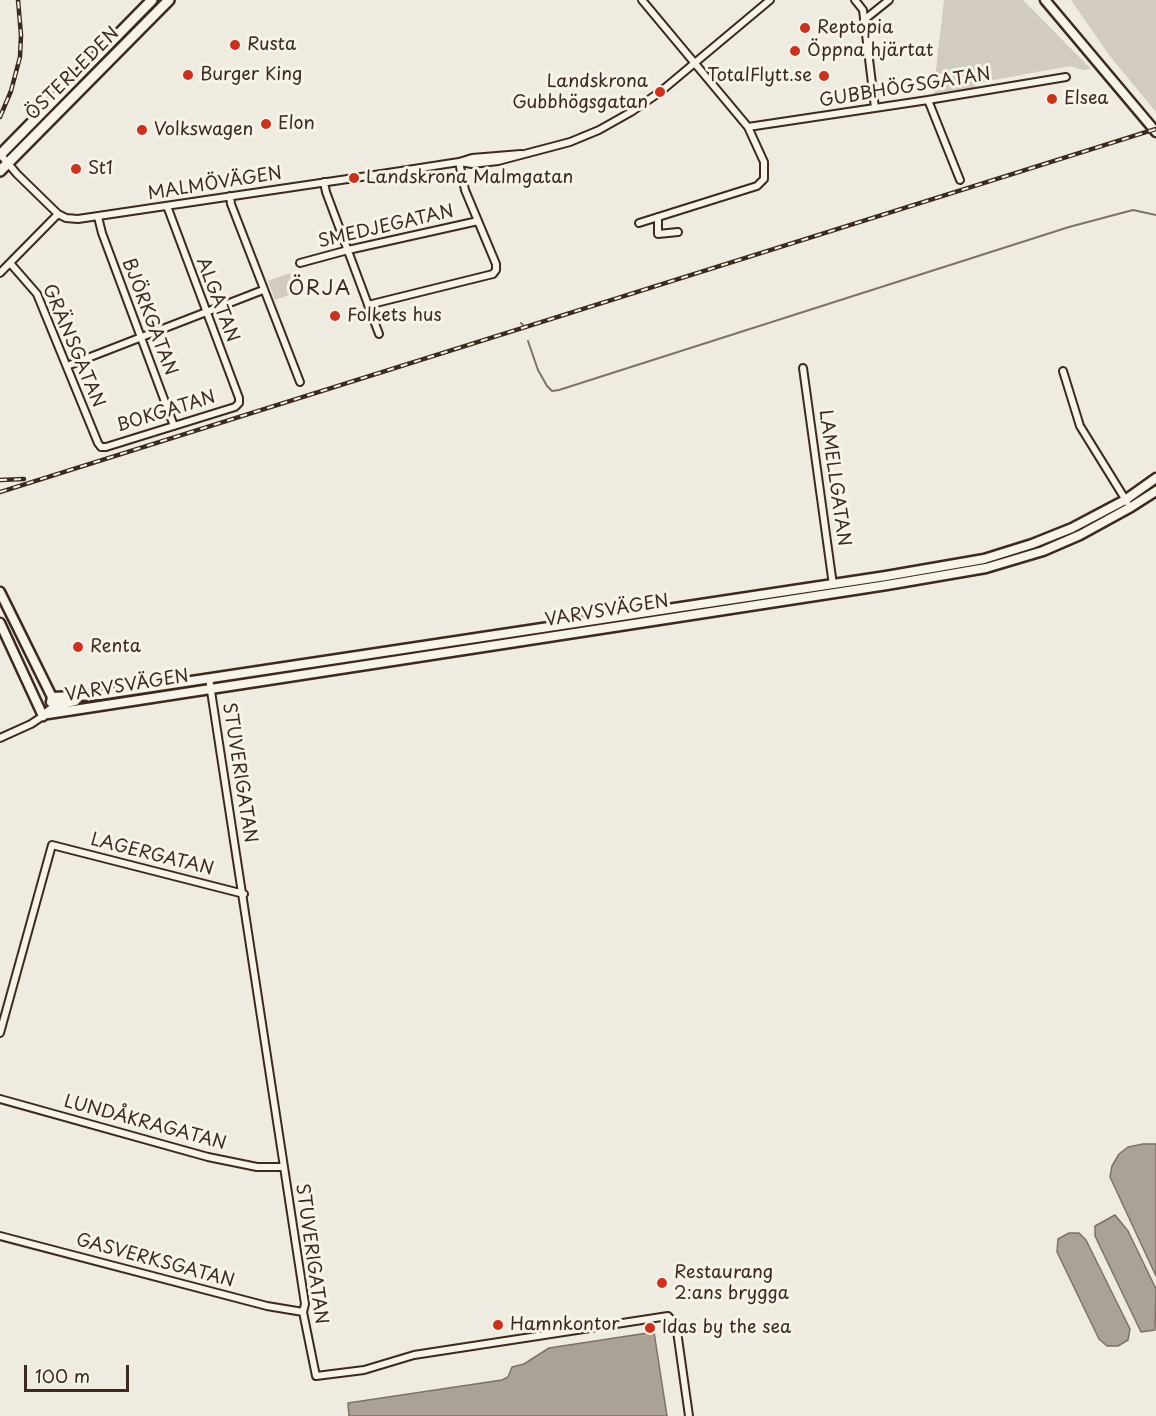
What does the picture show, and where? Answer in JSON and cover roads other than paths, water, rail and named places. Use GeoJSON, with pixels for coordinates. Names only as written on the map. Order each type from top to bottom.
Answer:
{"type":"FeatureCollection","features":[{"type":"Feature","properties":{"kind":"main road","name":"ÖSTERLEDEN"},"geometry":{"type":"LineString","coordinates":[[0,154],[152,0]]}},
{"type":"Feature","properties":{"kind":"main road","name":"ÖSTERLEDEN"},"geometry":{"type":"LineString","coordinates":[[0,171],[169,0]]}},
{"type":"Feature","properties":{"kind":"main road"},"geometry":{"type":"LineString","coordinates":[[1045,0],[1156,132]]}},
{"type":"Feature","properties":{"kind":"main road","name":"VARVSVÄGEN"},"geometry":{"type":"LineString","coordinates":[[1128,504],[1156,478]]}},
{"type":"Feature","properties":{"kind":"main road","name":"VARVSVÄGEN"},"geometry":{"type":"LineString","coordinates":[[46,715],[57,705],[99,695],[834,587],[887,585],[986,568],[1042,551],[1080,535],[1128,504],[1156,491]]}},
{"type":"Feature","properties":{"kind":"main road","name":"VARVSVÄGEN"},"geometry":{"type":"LineString","coordinates":[[46,715],[834,587]]}},
{"type":"Feature","properties":{"kind":"main road"},"geometry":{"type":"LineString","coordinates":[[0,592],[52,697],[46,715]]}},
{"type":"Feature","properties":{"kind":"main road"},"geometry":{"type":"LineString","coordinates":[[0,622],[46,715]]}},
{"type":"Feature","properties":{"kind":"main road","name":"VARVSVÄGEN"},"geometry":{"type":"LineString","coordinates":[[52,697],[99,695]]}},
{"type":"Feature","properties":{"kind":"street"},"geometry":{"type":"LineString","coordinates":[[639,223],[647,218],[658,217],[748,190],[757,186],[764,179],[765,172],[762,154],[748,127],[642,0]]}},
{"type":"Feature","properties":{"kind":"street","name":"MALMÖVÄGEN"},"geometry":{"type":"LineString","coordinates":[[58,214],[70,219],[98,217],[459,162],[472,158],[521,154],[570,142],[599,130],[631,112],[695,63],[770,0]]}},
{"type":"Feature","properties":{"kind":"street"},"geometry":{"type":"LineString","coordinates":[[855,0],[863,10],[875,108]]}},
{"type":"Feature","properties":{"kind":"street"},"geometry":{"type":"LineString","coordinates":[[864,20],[888,0]]}},
{"type":"Feature","properties":{"kind":"street","name":"GUBBHÖGSGATAN"},"geometry":{"type":"LineString","coordinates":[[748,127],[1066,77]]}},
{"type":"Feature","properties":{"kind":"street"},"geometry":{"type":"LineString","coordinates":[[928,100],[960,180]]}},
{"type":"Feature","properties":{"kind":"street"},"geometry":{"type":"LineString","coordinates":[[0,154],[7,164],[58,214],[0,273]]}},
{"type":"Feature","properties":{"kind":"street"},"geometry":{"type":"LineString","coordinates":[[368,305],[493,274],[496,270],[496,264],[465,190],[459,162]]}},
{"type":"Feature","properties":{"kind":"street"},"geometry":{"type":"LineString","coordinates":[[324,182],[380,333]]}},
{"type":"Feature","properties":{"kind":"street"},"geometry":{"type":"LineString","coordinates":[[230,196],[231,204],[300,382]]}},
{"type":"Feature","properties":{"kind":"street","name":"ALGATAN"},"geometry":{"type":"LineString","coordinates":[[167,206],[239,403]]}},
{"type":"Feature","properties":{"kind":"street","name":"BJÖRKGATAN"},"geometry":{"type":"LineString","coordinates":[[98,217],[99,227],[174,426]]}},
{"type":"Feature","properties":{"kind":"street"},"geometry":{"type":"LineString","coordinates":[[658,217],[658,234],[678,232]]}},
{"type":"Feature","properties":{"kind":"street","name":"SMEDJEGATAN"},"geometry":{"type":"LineString","coordinates":[[300,263],[478,221]]}},
{"type":"Feature","properties":{"kind":"street","name":"GRÄNSGATAN"},"geometry":{"type":"LineString","coordinates":[[10,263],[37,294],[101,447]]}},
{"type":"Feature","properties":{"kind":"street"},"geometry":{"type":"LineString","coordinates":[[67,366],[264,290]]}},
{"type":"Feature","properties":{"kind":"street","name":"LAMELLGATAN"},"geometry":{"type":"LineString","coordinates":[[803,368],[834,587]]}},
{"type":"Feature","properties":{"kind":"street"},"geometry":{"type":"LineString","coordinates":[[1063,371],[1080,426],[1128,504]]}},
{"type":"Feature","properties":{"kind":"street","name":"BOKGATAN"},"geometry":{"type":"LineString","coordinates":[[101,447],[235,407],[239,403]]}},
{"type":"Feature","properties":{"kind":"street","name":"STUVERIGATAN"},"geometry":{"type":"LineString","coordinates":[[209,678],[244,894],[305,1304],[303,1312],[316,1376],[364,1370],[414,1354],[668,1316],[676,1324],[689,1416]]}},
{"type":"Feature","properties":{"kind":"street","name":"VARVSVÄGEN"},"geometry":{"type":"LineString","coordinates":[[0,738],[46,715]]}},
{"type":"Feature","properties":{"kind":"street","name":"LAGERGATAN"},"geometry":{"type":"LineString","coordinates":[[0,1033],[52,845],[244,894]]}},
{"type":"Feature","properties":{"kind":"street","name":"LUNDÅKRAGATAN"},"geometry":{"type":"LineString","coordinates":[[0,1099],[208,1157],[264,1168],[283,1167]]}},
{"type":"Feature","properties":{"kind":"street","name":"GASVERKSGATAN"},"geometry":{"type":"LineString","coordinates":[[0,1236],[267,1306],[303,1312]]}},
{"type":"Feature","properties":{"kind":"waterway"},"geometry":{"type":"LineString","coordinates":[[528,341],[538,370],[547,386],[552,391],[559,390],[1069,227],[1133,210],[1156,215]]}},
{"type":"Feature","properties":{"kind":"railway"},"geometry":{"type":"LineString","coordinates":[[0,117],[11,91],[20,57],[18,0]]}},
{"type":"Feature","properties":{"kind":"railway"},"geometry":{"type":"LineString","coordinates":[[0,492],[1156,129]]}},
{"type":"Feature","properties":{"kind":"railway"},"geometry":{"type":"LineString","coordinates":[[0,480],[24,479]]}},
{"type":"Feature","properties":{"kind":"place","name":"Reptopia"},"geometry":{"type":"Point","coordinates":[805,28]}},
{"type":"Feature","properties":{"kind":"place","name":"Rusta"},"geometry":{"type":"Point","coordinates":[235,45]}},
{"type":"Feature","properties":{"kind":"place","name":"Öppna hjärtat"},"geometry":{"type":"Point","coordinates":[795,51]}},
{"type":"Feature","properties":{"kind":"place","name":"Burger King"},"geometry":{"type":"Point","coordinates":[188,75]}},
{"type":"Feature","properties":{"kind":"place","name":"TotalFlytt.se"},"geometry":{"type":"Point","coordinates":[824,76]}},
{"type":"Feature","properties":{"kind":"place","name":"Landskrona Gubbhögsgatan"},"geometry":{"type":"Point","coordinates":[660,92]}},
{"type":"Feature","properties":{"kind":"place","name":"Elsea"},"geometry":{"type":"Point","coordinates":[1052,99]}},
{"type":"Feature","properties":{"kind":"place","name":"Elon"},"geometry":{"type":"Point","coordinates":[266,124]}},
{"type":"Feature","properties":{"kind":"place","name":"Volkswagen"},"geometry":{"type":"Point","coordinates":[142,130]}},
{"type":"Feature","properties":{"kind":"place","name":"St1"},"geometry":{"type":"Point","coordinates":[76,169]}},
{"type":"Feature","properties":{"kind":"place","name":"Landskrona Malmgatan"},"geometry":{"type":"Point","coordinates":[354,178]}},
{"type":"Feature","properties":{"kind":"place","name":"Folkets hus"},"geometry":{"type":"Point","coordinates":[335,316]}},
{"type":"Feature","properties":{"kind":"place","name":"Renta"},"geometry":{"type":"Point","coordinates":[78,647]}},
{"type":"Feature","properties":{"kind":"place","name":"Restaurang 2:ans brygga"},"geometry":{"type":"Point","coordinates":[662,1283]}},
{"type":"Feature","properties":{"kind":"place","name":"Hamnkontor"},"geometry":{"type":"Point","coordinates":[498,1325]}},
{"type":"Feature","properties":{"kind":"place","name":"Idas by the sea"},"geometry":{"type":"Point","coordinates":[650,1328]}},
{"type":"Feature","properties":{"kind":"district","name":"ÖRJA"},"geometry":{"type":"Point","coordinates":[320,289]}}]}
